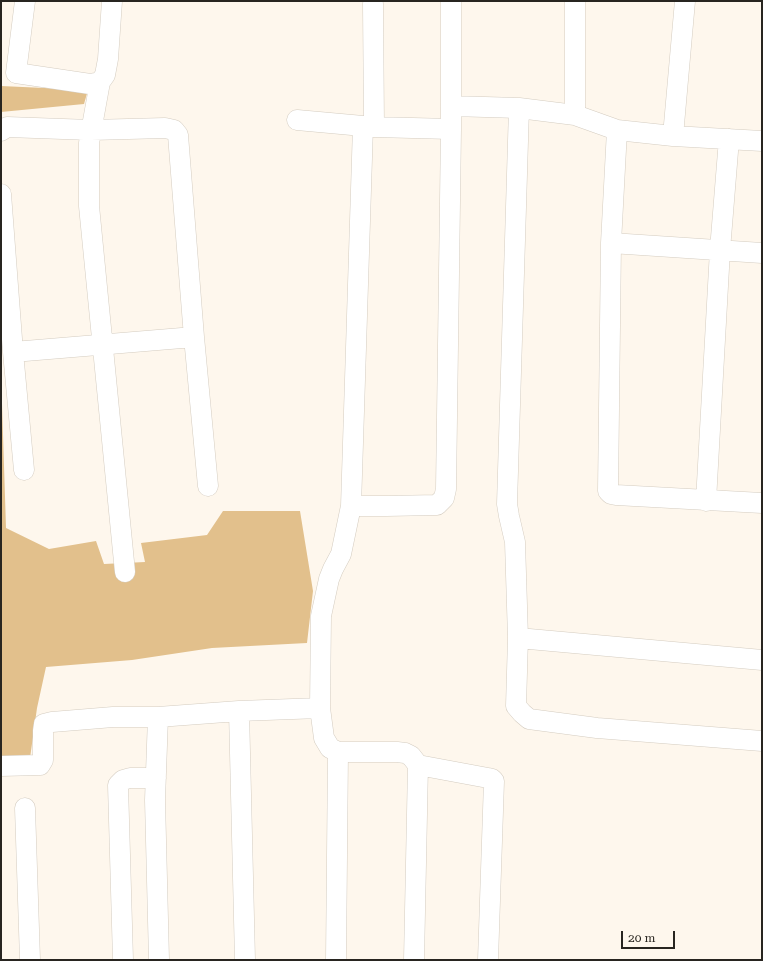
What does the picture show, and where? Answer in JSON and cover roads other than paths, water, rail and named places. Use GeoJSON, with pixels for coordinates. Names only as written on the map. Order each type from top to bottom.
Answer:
{"type":"FeatureCollection","features":[{"type":"Feature","properties":{"kind":"street"},"geometry":{"type":"LineString","coordinates":[[25,1],[8,74],[90,84],[100,82]]}},
{"type":"Feature","properties":{"kind":"street"},"geometry":{"type":"LineString","coordinates":[[112,1],[108,59],[105,75],[100,82],[89,143],[89,206],[125,572]]}},
{"type":"Feature","properties":{"kind":"street"},"geometry":{"type":"LineString","coordinates":[[351,506],[437,505],[444,498],[446,489],[451,129],[451,1]]}},
{"type":"Feature","properties":{"kind":"street"},"geometry":{"type":"LineString","coordinates":[[575,115],[576,1]]}},
{"type":"Feature","properties":{"kind":"street"},"geometry":{"type":"LineString","coordinates":[[673,136],[685,1]]}},
{"type":"Feature","properties":{"kind":"street"},"geometry":{"type":"LineString","coordinates":[[373,4],[351,506],[341,554],[332,569],[321,616],[320,708],[324,738],[330,748],[338,752],[397,752],[411,756],[418,764],[488,778],[494,781],[488,960]]}},
{"type":"Feature","properties":{"kind":"street"},"geometry":{"type":"LineString","coordinates":[[451,106],[519,108],[575,115],[617,130],[673,136],[762,141]]}},
{"type":"Feature","properties":{"kind":"street"},"geometry":{"type":"LineString","coordinates":[[519,108],[507,504],[508,516],[515,542],[518,638],[516,706],[529,719],[597,728],[762,741]]}},
{"type":"Feature","properties":{"kind":"street"},"geometry":{"type":"LineString","coordinates":[[297,120],[368,127],[451,129]]}},
{"type":"Feature","properties":{"kind":"street"},"geometry":{"type":"LineString","coordinates":[[1,131],[7,127],[91,130],[166,128],[174,130],[178,135],[208,486]]}},
{"type":"Feature","properties":{"kind":"street"},"geometry":{"type":"LineString","coordinates":[[617,130],[611,243],[608,491],[611,494],[616,495],[762,503]]}},
{"type":"Feature","properties":{"kind":"street"},"geometry":{"type":"LineString","coordinates":[[706,501],[720,250],[729,139]]}},
{"type":"Feature","properties":{"kind":"street"},"geometry":{"type":"LineString","coordinates":[[1,194],[24,470]]}},
{"type":"Feature","properties":{"kind":"street"},"geometry":{"type":"LineString","coordinates":[[611,243],[762,253]]}},
{"type":"Feature","properties":{"kind":"street"},"geometry":{"type":"LineString","coordinates":[[13,352],[194,336]]}},
{"type":"Feature","properties":{"kind":"street"},"geometry":{"type":"LineString","coordinates":[[518,638],[762,660]]}},
{"type":"Feature","properties":{"kind":"street"},"geometry":{"type":"LineString","coordinates":[[1,766],[40,765],[43,760],[44,724],[52,722],[113,717],[158,717],[239,711],[320,708]]}},
{"type":"Feature","properties":{"kind":"street"},"geometry":{"type":"LineString","coordinates":[[239,711],[245,960]]}},
{"type":"Feature","properties":{"kind":"street"},"geometry":{"type":"LineString","coordinates":[[158,717],[155,800],[159,960]]}},
{"type":"Feature","properties":{"kind":"street"},"geometry":{"type":"LineString","coordinates":[[336,960],[338,752]]}},
{"type":"Feature","properties":{"kind":"street"},"geometry":{"type":"LineString","coordinates":[[414,960],[418,764]]}},
{"type":"Feature","properties":{"kind":"street"},"geometry":{"type":"LineString","coordinates":[[123,960],[118,784],[123,780],[130,778],[156,778]]}},
{"type":"Feature","properties":{"kind":"street"},"geometry":{"type":"LineString","coordinates":[[26,808],[30,960]]}}]}
